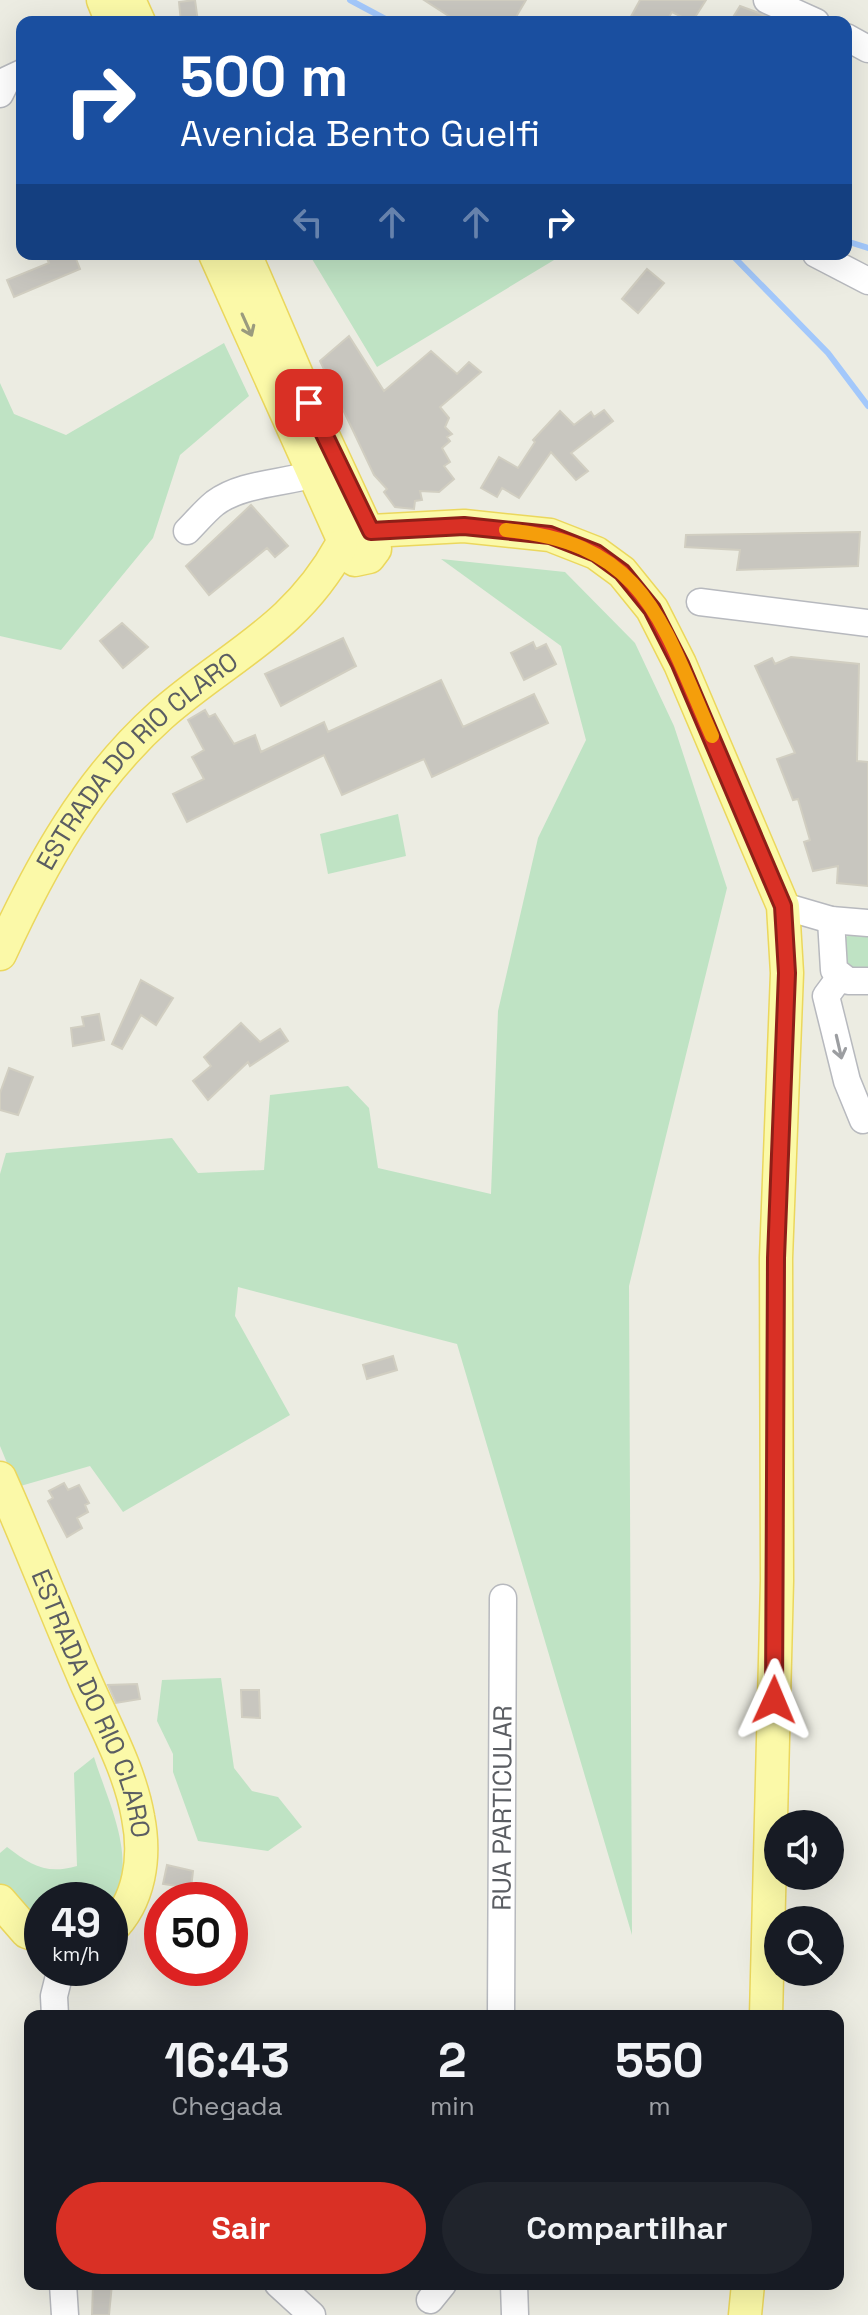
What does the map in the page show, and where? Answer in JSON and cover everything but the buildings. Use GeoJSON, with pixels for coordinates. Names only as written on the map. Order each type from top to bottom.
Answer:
{"type":"FeatureCollection","features":[{"type":"Feature","properties":{"kind":"main road"},"geometry":{"type":"LineString","coordinates":[[218,260],[313,474],[359,542]]}},
{"type":"Feature","properties":{"kind":"main road"},"geometry":{"type":"LineString","coordinates":[[248,260],[321,431],[359,542]]}},
{"type":"Feature","properties":{"kind":"main road"},"geometry":{"type":"LineString","coordinates":[[359,542],[412,542],[501,530],[569,540],[609,561],[634,584],[652,609],[680,664],[783,906],[787,973],[776,1258],[776,1596],[766,2010]]}},
{"type":"Feature","properties":{"kind":"main road","name":"ESTRADA DO RIO CLARO"},"geometry":{"type":"LineString","coordinates":[[0,954],[28,894],[89,793],[162,714],[252,649],[359,542]]}},
{"type":"Feature","properties":{"kind":"main road","name":"ESTRADA DO RIO CLARO"},"geometry":{"type":"LineString","coordinates":[[4,1495],[117,1752],[138,1815],[141,1854],[137,1886],[128,1907]]}},
{"type":"Feature","properties":{"kind":"main road"},"geometry":{"type":"LineString","coordinates":[[0,1901],[24,1929]]}},
{"type":"Feature","properties":{"kind":"main road"},"geometry":{"type":"LineString","coordinates":[[745,2315],[747,2290]]}},
{"type":"Feature","properties":{"kind":"street"},"geometry":{"type":"LineString","coordinates":[[767,0],[803,16]]}},
{"type":"Feature","properties":{"kind":"street"},"geometry":{"type":"LineString","coordinates":[[0,94],[7,80],[16,76]]}},
{"type":"Feature","properties":{"kind":"street"},"geometry":{"type":"LineString","coordinates":[[828,260],[868,281]]}},
{"type":"Feature","properties":{"kind":"street"},"geometry":{"type":"LineString","coordinates":[[187,531],[216,503],[249,487],[275,485],[313,474]]}},
{"type":"Feature","properties":{"kind":"street"},"geometry":{"type":"LineString","coordinates":[[700,602],[868,623]]}},
{"type":"Feature","properties":{"kind":"street"},"geometry":{"type":"LineString","coordinates":[[783,906],[831,920],[868,923]]}},
{"type":"Feature","properties":{"kind":"street"},"geometry":{"type":"LineString","coordinates":[[831,920],[831,961],[840,977],[856,983],[868,981]]}},
{"type":"Feature","properties":{"kind":"street"},"geometry":{"type":"LineString","coordinates":[[840,977],[826,996],[847,1081],[863,1120],[868,1085]]}},
{"type":"Feature","properties":{"kind":"street","name":"RUA PARTICULAR"},"geometry":{"type":"LineString","coordinates":[[501,2010],[503,1598]]}},
{"type":"Feature","properties":{"kind":"street"},"geometry":{"type":"LineString","coordinates":[[55,2010],[56,1986]]}},
{"type":"Feature","properties":{"kind":"street"},"geometry":{"type":"LineString","coordinates":[[63,2290],[65,2315]]}},
{"type":"Feature","properties":{"kind":"street"},"geometry":{"type":"LineString","coordinates":[[285,2290],[312,2315]]}},
{"type":"Feature","properties":{"kind":"street"},"geometry":{"type":"LineString","coordinates":[[514,2290],[515,2315]]}},
{"type":"Feature","properties":{"kind":"green space"},"geometry":{"type":"Polygon","coordinates":[[[313,260],[554,260],[377,367],[313,260]]]}},
{"type":"Feature","properties":{"kind":"green space"},"geometry":{"type":"Polygon","coordinates":[[[224,343],[249,396],[180,455],[153,538],[61,650],[0,636],[0,383],[14,414],[66,435],[224,343]]]}},
{"type":"Feature","properties":{"kind":"green space"},"geometry":{"type":"Polygon","coordinates":[[[441,559],[565,572],[635,643],[674,726],[727,888],[629,1286],[632,1935],[457,1344],[238,1287],[235,1316],[290,1415],[123,1512],[90,1466],[17,1487],[0,1446],[0,1174],[6,1153],[172,1138],[198,1173],[264,1170],[270,1095],[348,1086],[369,1108],[378,1168],[491,1194],[498,1011],[538,838],[586,740],[561,646],[441,559]]]}},
{"type":"Feature","properties":{"kind":"green space"},"geometry":{"type":"Polygon","coordinates":[[[398,814],[406,856],[328,874],[320,834],[398,814]]]}},
{"type":"Feature","properties":{"kind":"green space"},"geometry":{"type":"Polygon","coordinates":[[[855,933],[868,937],[868,974],[855,977],[835,952],[841,939],[855,933]]]}},
{"type":"Feature","properties":{"kind":"green space"},"geometry":{"type":"Polygon","coordinates":[[[221,1678],[234,1768],[252,1791],[278,1797],[302,1827],[268,1851],[198,1841],[173,1772],[173,1754],[157,1721],[162,1680],[221,1678]]]}},
{"type":"Feature","properties":{"kind":"green space"},"geometry":{"type":"Polygon","coordinates":[[[94,1757],[113,1812],[122,1851],[120,1882],[24,1882],[24,1908],[0,1886],[0,1853],[7,1847],[24,1859],[48,1869],[77,1866],[74,1773],[94,1757]]]}},
{"type":"Feature","properties":{"kind":"waterway"},"geometry":{"type":"LineString","coordinates":[[350,0],[380,16]]}},
{"type":"Feature","properties":{"kind":"waterway"},"geometry":{"type":"LineString","coordinates":[[852,243],[868,248]]}},
{"type":"Feature","properties":{"kind":"waterway"},"geometry":{"type":"LineString","coordinates":[[737,260],[828,353],[868,406]]}},
{"type":"Feature","properties":{"kind":"slow traffic"},"geometry":{"type":"LineString","coordinates":[[506,530],[569,540],[609,561],[634,584],[652,609],[712,736]]}},
{"type":"Feature","properties":{"kind":"route"},"geometry":{"type":"LineString","coordinates":[[309,403],[366,528],[371,531],[464,526],[550,535],[596,553],[634,584],[652,609],[680,664],[783,906],[787,973],[776,1258],[777,1581],[774,1700]]}}]}
